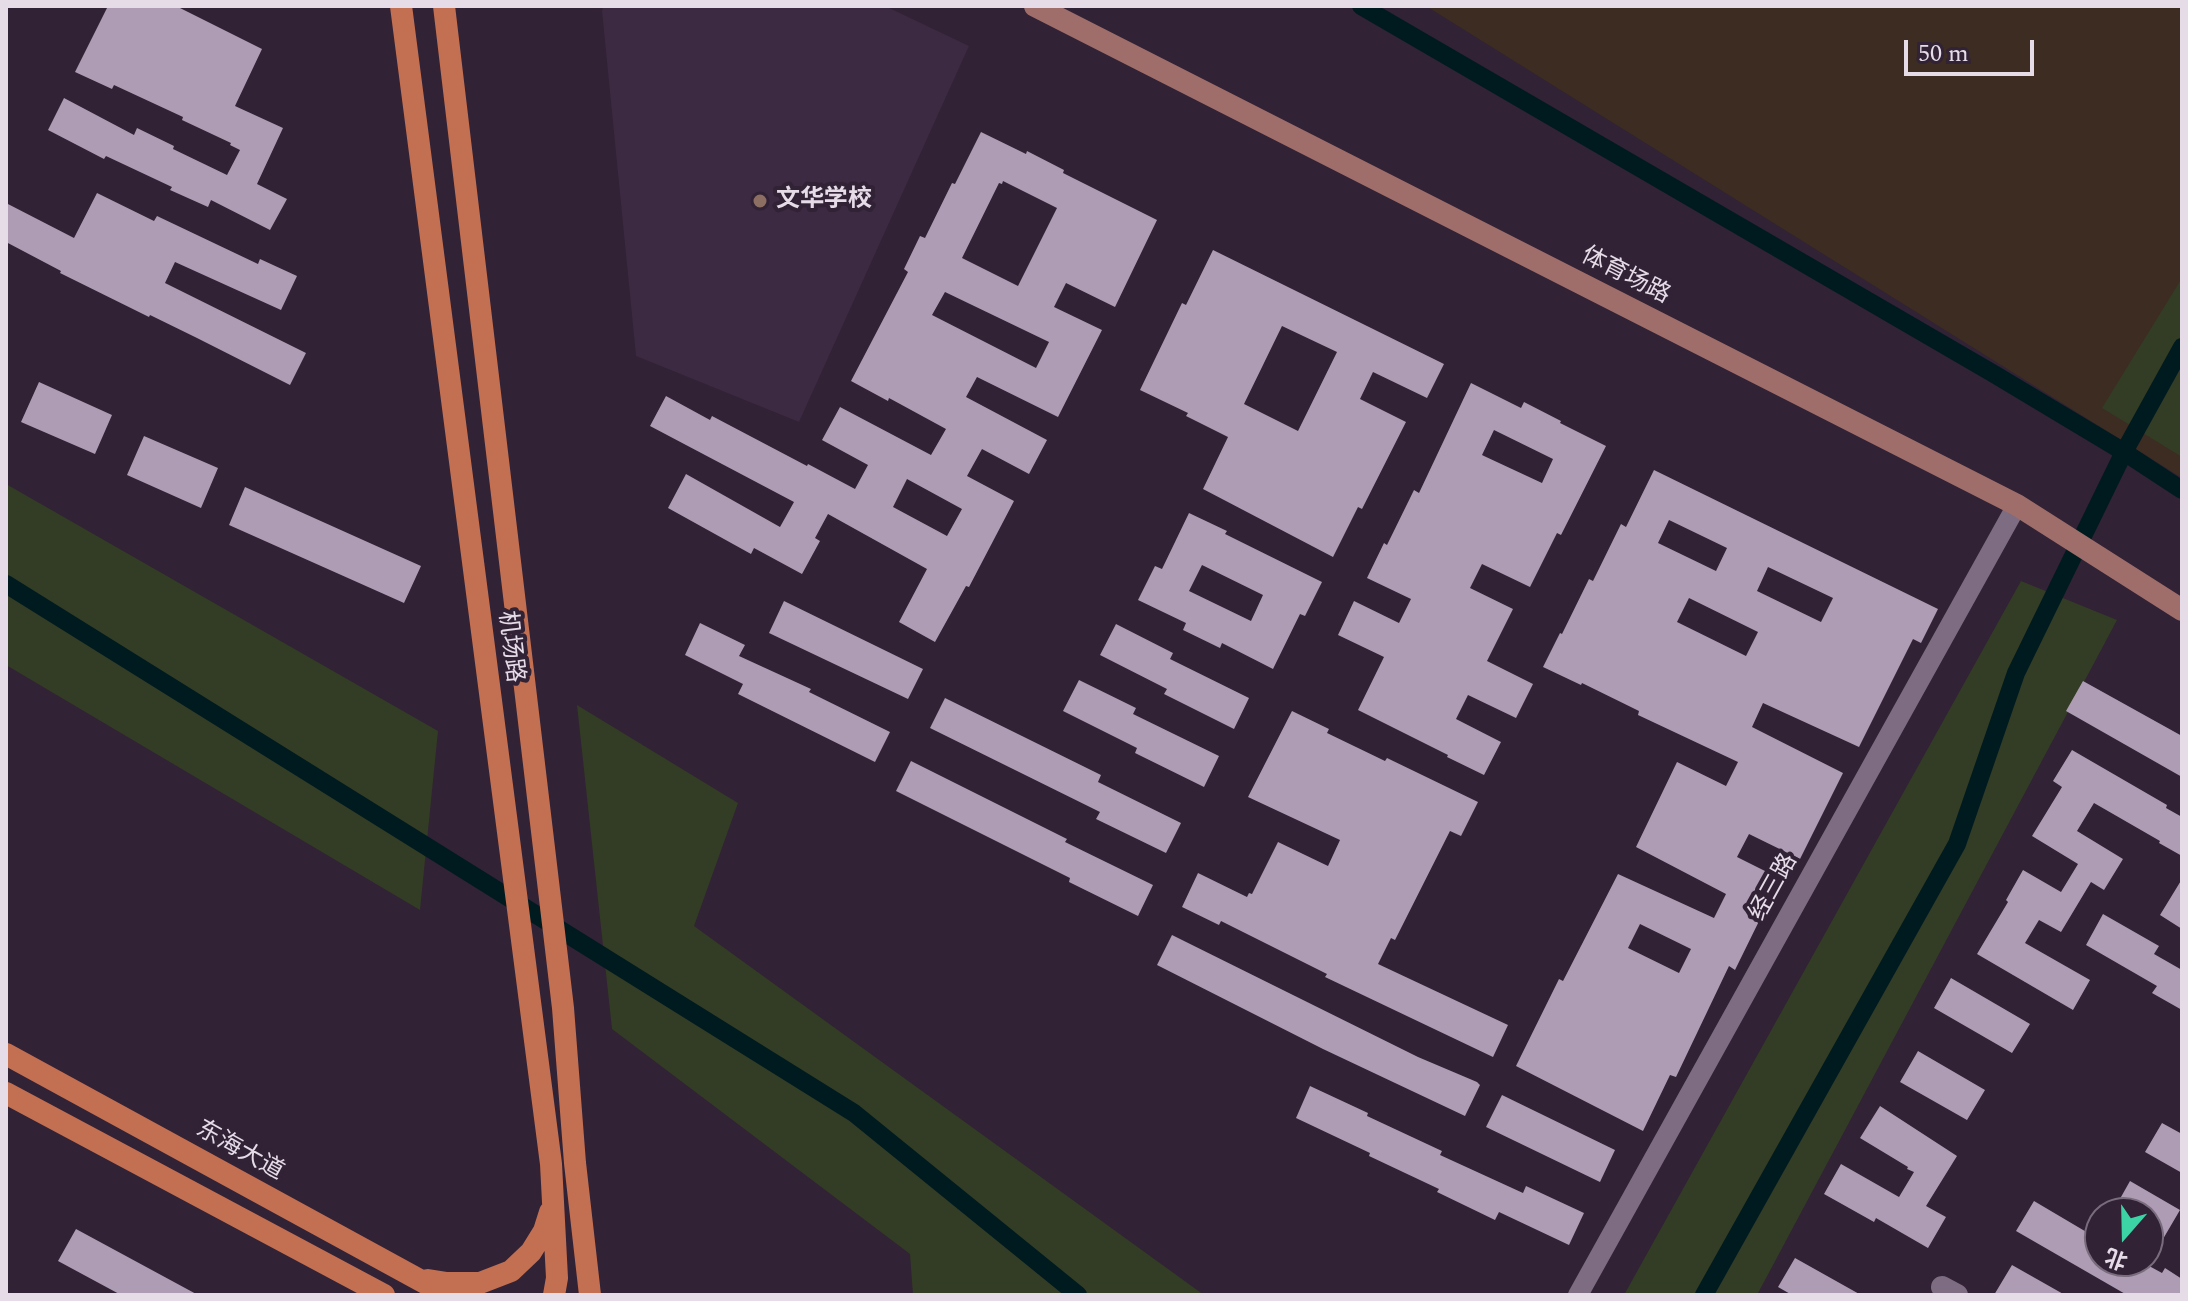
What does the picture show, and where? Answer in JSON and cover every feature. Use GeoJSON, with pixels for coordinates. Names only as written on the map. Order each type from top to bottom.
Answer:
{"type":"FeatureCollection","features":[{"type":"Feature","properties":{"kind":"main road","name":"机场路"},"geometry":{"type":"LineString","coordinates":[[401,6],[551,1164],[557,1278],[554,1295]]}},
{"type":"Feature","properties":{"kind":"main road","name":"机场路"},"geometry":{"type":"LineString","coordinates":[[444,6],[563,1008],[575,1163],[590,1295]]}},
{"type":"Feature","properties":{"kind":"main road","name":"体育场路"},"geometry":{"type":"LineString","coordinates":[[1035,6],[2017,505],[2182,610]]}},
{"type":"Feature","properties":{"kind":"main road","name":"东海大道"},"geometry":{"type":"LineString","coordinates":[[6,1054],[447,1295]]}},
{"type":"Feature","properties":{"kind":"main road"},"geometry":{"type":"LineString","coordinates":[[6,1093],[384,1295]]}},
{"type":"Feature","properties":{"kind":"main road"},"geometry":{"type":"LineString","coordinates":[[417,1279],[480,1283],[511,1271],[531,1252],[544,1231],[553,1204]]}},
{"type":"Feature","properties":{"kind":"street","name":"经三路"},"geometry":{"type":"LineString","coordinates":[[1578,1295],[2017,505]]}},
{"type":"Feature","properties":{"kind":"shaded area","name":"文华学校"},"geometry":{"type":"Polygon","coordinates":[[[603,6],[885,6],[969,46],[799,422],[636,356],[603,6]]]}},
{"type":"Feature","properties":{"kind":"shaded area"},"geometry":{"type":"Polygon","coordinates":[[[1426,6],[2182,6],[2182,478],[1426,6]]]}},
{"type":"Feature","properties":{"kind":"green space"},"geometry":{"type":"Polygon","coordinates":[[[2182,278],[2182,457],[2102,408],[2182,278]]]}},
{"type":"Feature","properties":{"kind":"green space"},"geometry":{"type":"Polygon","coordinates":[[[6,484],[438,731],[420,910],[6,665],[6,484]]]}},
{"type":"Feature","properties":{"kind":"green space"},"geometry":{"type":"Polygon","coordinates":[[[2021,581],[2117,620],[1757,1295],[1624,1295],[2021,581]]]}},
{"type":"Feature","properties":{"kind":"green space"},"geometry":{"type":"Polygon","coordinates":[[[577,705],[738,803],[694,926],[1204,1295],[913,1295],[910,1254],[612,1029],[577,705]]]}},
{"type":"Feature","properties":{"kind":"building"},"geometry":{"type":"Polygon","coordinates":[[[108,6],[176,6],[262,49],[235,106],[283,128],[257,184],[287,199],[270,230],[211,200],[208,207],[170,190],[172,187],[106,156],[104,159],[48,130],[64,98],[134,135],[137,128],[227,175],[240,150],[182,120],[183,117],[114,85],[112,89],[75,72],[108,6]]]}},
{"type":"Feature","properties":{"kind":"building"},"geometry":{"type":"Polygon","coordinates":[[[981,132],[1026,154],[1027,151],[1064,170],[1063,173],[1157,220],[1115,307],[1066,283],[1054,307],[1102,330],[1058,417],[977,377],[966,397],[1047,440],[1029,474],[982,449],[967,476],[1014,501],[969,587],[966,586],[935,642],[899,622],[927,569],[828,514],[815,538],[820,541],[802,574],[754,548],[751,554],[668,508],[686,474],[780,527],[794,502],[650,426],[666,396],[855,489],[868,465],[822,440],[840,407],[931,455],[946,429],[851,381],[908,272],[904,269],[920,236],[925,238],[952,183],[955,184],[981,132]],[[1003,181],[999,183],[962,258],[1018,286],[1057,208],[1003,181]],[[945,292],[932,315],[1036,368],[1049,342],[945,292]],[[907,479],[893,507],[947,536],[962,509],[907,479]]]}},
{"type":"Feature","properties":{"kind":"building"},"geometry":{"type":"Polygon","coordinates":[[[97,193],[154,221],[157,216],[258,264],[260,259],[297,276],[281,310],[175,262],[165,283],[306,353],[290,385],[60,273],[6,242],[6,203],[74,238],[97,193]]]}},
{"type":"Feature","properties":{"kind":"building"},"geometry":{"type":"Polygon","coordinates":[[[1213,250],[1444,364],[1427,398],[1373,372],[1360,399],[1406,422],[1362,509],[1358,507],[1333,557],[1203,489],[1228,437],[1140,390],[1182,303],[1186,305],[1213,250]],[[1282,326],[1244,404],[1298,431],[1337,352],[1282,326]]]}},
{"type":"Feature","properties":{"kind":"building"},"geometry":{"type":"Polygon","coordinates":[[[39,382],[112,415],[95,454],[21,422],[39,382]]]}},
{"type":"Feature","properties":{"kind":"building"},"geometry":{"type":"Polygon","coordinates":[[[1471,383],[1521,408],[1524,402],[1606,446],[1561,535],[1557,533],[1530,587],[1482,564],[1470,588],[1513,609],[1487,661],[1533,684],[1516,718],[1468,695],[1456,719],[1501,742],[1484,775],[1358,710],[1384,657],[1338,635],[1354,601],[1399,623],[1411,599],[1367,578],[1414,490],[1419,493],[1471,383]],[[1494,430],[1482,455],[1542,483],[1553,459],[1494,430]]]}},
{"type":"Feature","properties":{"kind":"building"},"geometry":{"type":"Polygon","coordinates":[[[144,436],[218,468],[201,508],[127,475],[144,436]]]}},
{"type":"Feature","properties":{"kind":"building"},"geometry":{"type":"Polygon","coordinates":[[[1654,470],[1938,609],[1921,643],[1913,639],[1859,747],[1763,703],[1752,727],[1843,773],[1800,859],[1749,834],[1737,857],[1785,881],[1768,915],[1763,913],[1735,970],[1729,966],[1676,1077],[1670,1075],[1643,1131],[1516,1066],[1559,979],[1563,981],[1618,874],[1714,918],[1726,894],[1636,847],[1677,762],[1726,786],[1738,762],[1638,715],[1639,711],[1582,683],[1543,667],[1589,579],[1593,581],[1621,524],[1626,527],[1654,470]],[[1669,520],[1658,543],[1716,571],[1727,548],[1669,520]],[[1768,567],[1757,591],[1821,622],[1833,598],[1768,567]],[[1689,598],[1677,622],[1746,656],[1758,632],[1689,598]],[[1640,924],[1628,948],[1679,973],[1691,949],[1640,924]]]}},
{"type":"Feature","properties":{"kind":"building"},"geometry":{"type":"Polygon","coordinates":[[[245,487],[421,566],[404,603],[229,525],[245,487]]]}},
{"type":"Feature","properties":{"kind":"building"},"geometry":{"type":"Polygon","coordinates":[[[1189,513],[1322,582],[1305,616],[1300,614],[1273,669],[1222,643],[1220,648],[1183,630],[1186,623],[1138,600],[1155,566],[1162,569],[1189,513]],[[1202,565],[1189,591],[1251,621],[1263,595],[1202,565]]]}},
{"type":"Feature","properties":{"kind":"building"},"geometry":{"type":"Polygon","coordinates":[[[784,601],[923,669],[908,699],[769,633],[784,601]]]}},
{"type":"Feature","properties":{"kind":"building"},"geometry":{"type":"Polygon","coordinates":[[[700,623],[745,645],[739,656],[811,689],[809,692],[890,732],[875,762],[738,694],[743,684],[685,655],[700,623]]]}},
{"type":"Feature","properties":{"kind":"building"},"geometry":{"type":"Polygon","coordinates":[[[1116,624],[1173,653],[1170,659],[1249,698],[1234,729],[1164,694],[1167,689],[1100,655],[1116,624]]]}},
{"type":"Feature","properties":{"kind":"building"},"geometry":{"type":"Polygon","coordinates":[[[1079,680],[1136,708],[1133,714],[1219,756],[1204,787],[1135,753],[1137,748],[1063,711],[1079,680]]]}},
{"type":"Feature","properties":{"kind":"building"},"geometry":{"type":"Polygon","coordinates":[[[2083,681],[2182,736],[2182,777],[2066,711],[2083,681]]]}},
{"type":"Feature","properties":{"kind":"building"},"geometry":{"type":"Polygon","coordinates":[[[945,698],[1101,775],[1098,782],[1181,823],[1166,853],[1096,819],[1100,812],[930,728],[945,698]]]}},
{"type":"Feature","properties":{"kind":"building"},"geometry":{"type":"Polygon","coordinates":[[[1292,711],[1329,729],[1327,733],[1478,802],[1461,836],[1450,831],[1395,940],[1391,938],[1378,964],[1508,1025],[1493,1057],[1325,977],[1327,974],[1221,921],[1219,925],[1182,907],[1198,873],[1247,897],[1249,893],[1252,894],[1278,842],[1328,866],[1340,840],[1248,797],[1292,711]]]}},
{"type":"Feature","properties":{"kind":"building"},"geometry":{"type":"Polygon","coordinates":[[[2072,750],[2167,805],[2166,808],[2182,817],[2182,856],[2094,803],[2077,831],[2123,859],[2104,890],[2091,882],[2061,932],[2039,920],[2025,943],[2090,980],[2073,1010],[1977,954],[2023,870],[2061,892],[2078,864],[2032,836],[2062,787],[2053,781],[2072,750]]]}},
{"type":"Feature","properties":{"kind":"building"},"geometry":{"type":"Polygon","coordinates":[[[911,761],[1153,885],[1138,916],[1069,882],[1070,878],[896,791],[911,761]]]}},
{"type":"Feature","properties":{"kind":"building"},"geometry":{"type":"Polygon","coordinates":[[[2182,879],[2182,929],[2160,915],[2182,879]]]}},
{"type":"Feature","properties":{"kind":"building"},"geometry":{"type":"Polygon","coordinates":[[[2103,914],[2159,946],[2154,954],[2182,970],[2182,1010],[2152,993],[2157,986],[2086,945],[2103,914]]]}},
{"type":"Feature","properties":{"kind":"building"},"geometry":{"type":"Polygon","coordinates":[[[1172,935],[1418,1057],[1477,1082],[1480,1085],[1465,1116],[1157,965],[1172,935]]]}},
{"type":"Feature","properties":{"kind":"building"},"geometry":{"type":"Polygon","coordinates":[[[1951,978],[2030,1024],[2012,1053],[1934,1008],[1951,978]]]}},
{"type":"Feature","properties":{"kind":"building"},"geometry":{"type":"Polygon","coordinates":[[[1918,1051],[1985,1090],[1967,1120],[1900,1082],[1918,1051]]]}},
{"type":"Feature","properties":{"kind":"building"},"geometry":{"type":"Polygon","coordinates":[[[1310,1086],[1442,1151],[1440,1155],[1523,1193],[1526,1186],[1584,1213],[1569,1245],[1499,1212],[1495,1220],[1369,1156],[1370,1153],[1296,1118],[1310,1086]]]}},
{"type":"Feature","properties":{"kind":"building"},"geometry":{"type":"Polygon","coordinates":[[[1502,1095],[1615,1150],[1600,1182],[1486,1127],[1502,1095]]]}},
{"type":"Feature","properties":{"kind":"building"},"geometry":{"type":"Polygon","coordinates":[[[1880,1106],[1957,1156],[1926,1206],[1946,1217],[1928,1248],[1876,1218],[1874,1222],[1824,1194],[1841,1164],[1899,1197],[1914,1172],[1860,1138],[1880,1106]]]}},
{"type":"Feature","properties":{"kind":"building"},"geometry":{"type":"Polygon","coordinates":[[[2162,1123],[2182,1134],[2182,1173],[2145,1152],[2162,1123]]]}},
{"type":"Feature","properties":{"kind":"building"},"geometry":{"type":"Polygon","coordinates":[[[2130,1181],[2158,1197],[2121,1197],[2130,1181]]]}},
{"type":"Feature","properties":{"kind":"building"},"geometry":{"type":"Polygon","coordinates":[[[2034,1201],[2084,1231],[2084,1270],[2016,1231],[2034,1201]]]}},
{"type":"Feature","properties":{"kind":"building"},"geometry":{"type":"Polygon","coordinates":[[[2164,1201],[2180,1210],[2164,1237],[2164,1201]]]}},
{"type":"Feature","properties":{"kind":"building"},"geometry":{"type":"Polygon","coordinates":[[[76,1229],[198,1295],[121,1295],[58,1261],[76,1229]]]}},
{"type":"Feature","properties":{"kind":"building"},"geometry":{"type":"Polygon","coordinates":[[[1795,1258],[1861,1295],[1792,1295],[1778,1287],[1795,1258]]]}},
{"type":"Feature","properties":{"kind":"building"},"geometry":{"type":"Polygon","coordinates":[[[2012,1265],[2065,1295],[1994,1295],[2012,1265]]]}},
{"type":"Feature","properties":{"kind":"building"},"geometry":{"type":"Polygon","coordinates":[[[2165,1268],[2182,1279],[2182,1295],[2127,1295],[2096,1277],[2164,1277],[2165,1268]]]}},
{"type":"Feature","properties":{"kind":"waterway"},"geometry":{"type":"LineString","coordinates":[[1361,6],[1994,374],[2182,490]]}},
{"type":"Feature","properties":{"kind":"waterway"},"geometry":{"type":"LineString","coordinates":[[1704,1295],[1957,844],[2016,673],[2124,452],[2182,347]]}},
{"type":"Feature","properties":{"kind":"waterway"},"geometry":{"type":"LineString","coordinates":[[6,584],[854,1113],[1078,1295]]}},
{"type":"Feature","properties":{"kind":"place","name":"文华学校"},"geometry":{"type":"Point","coordinates":[760,201]}}]}
